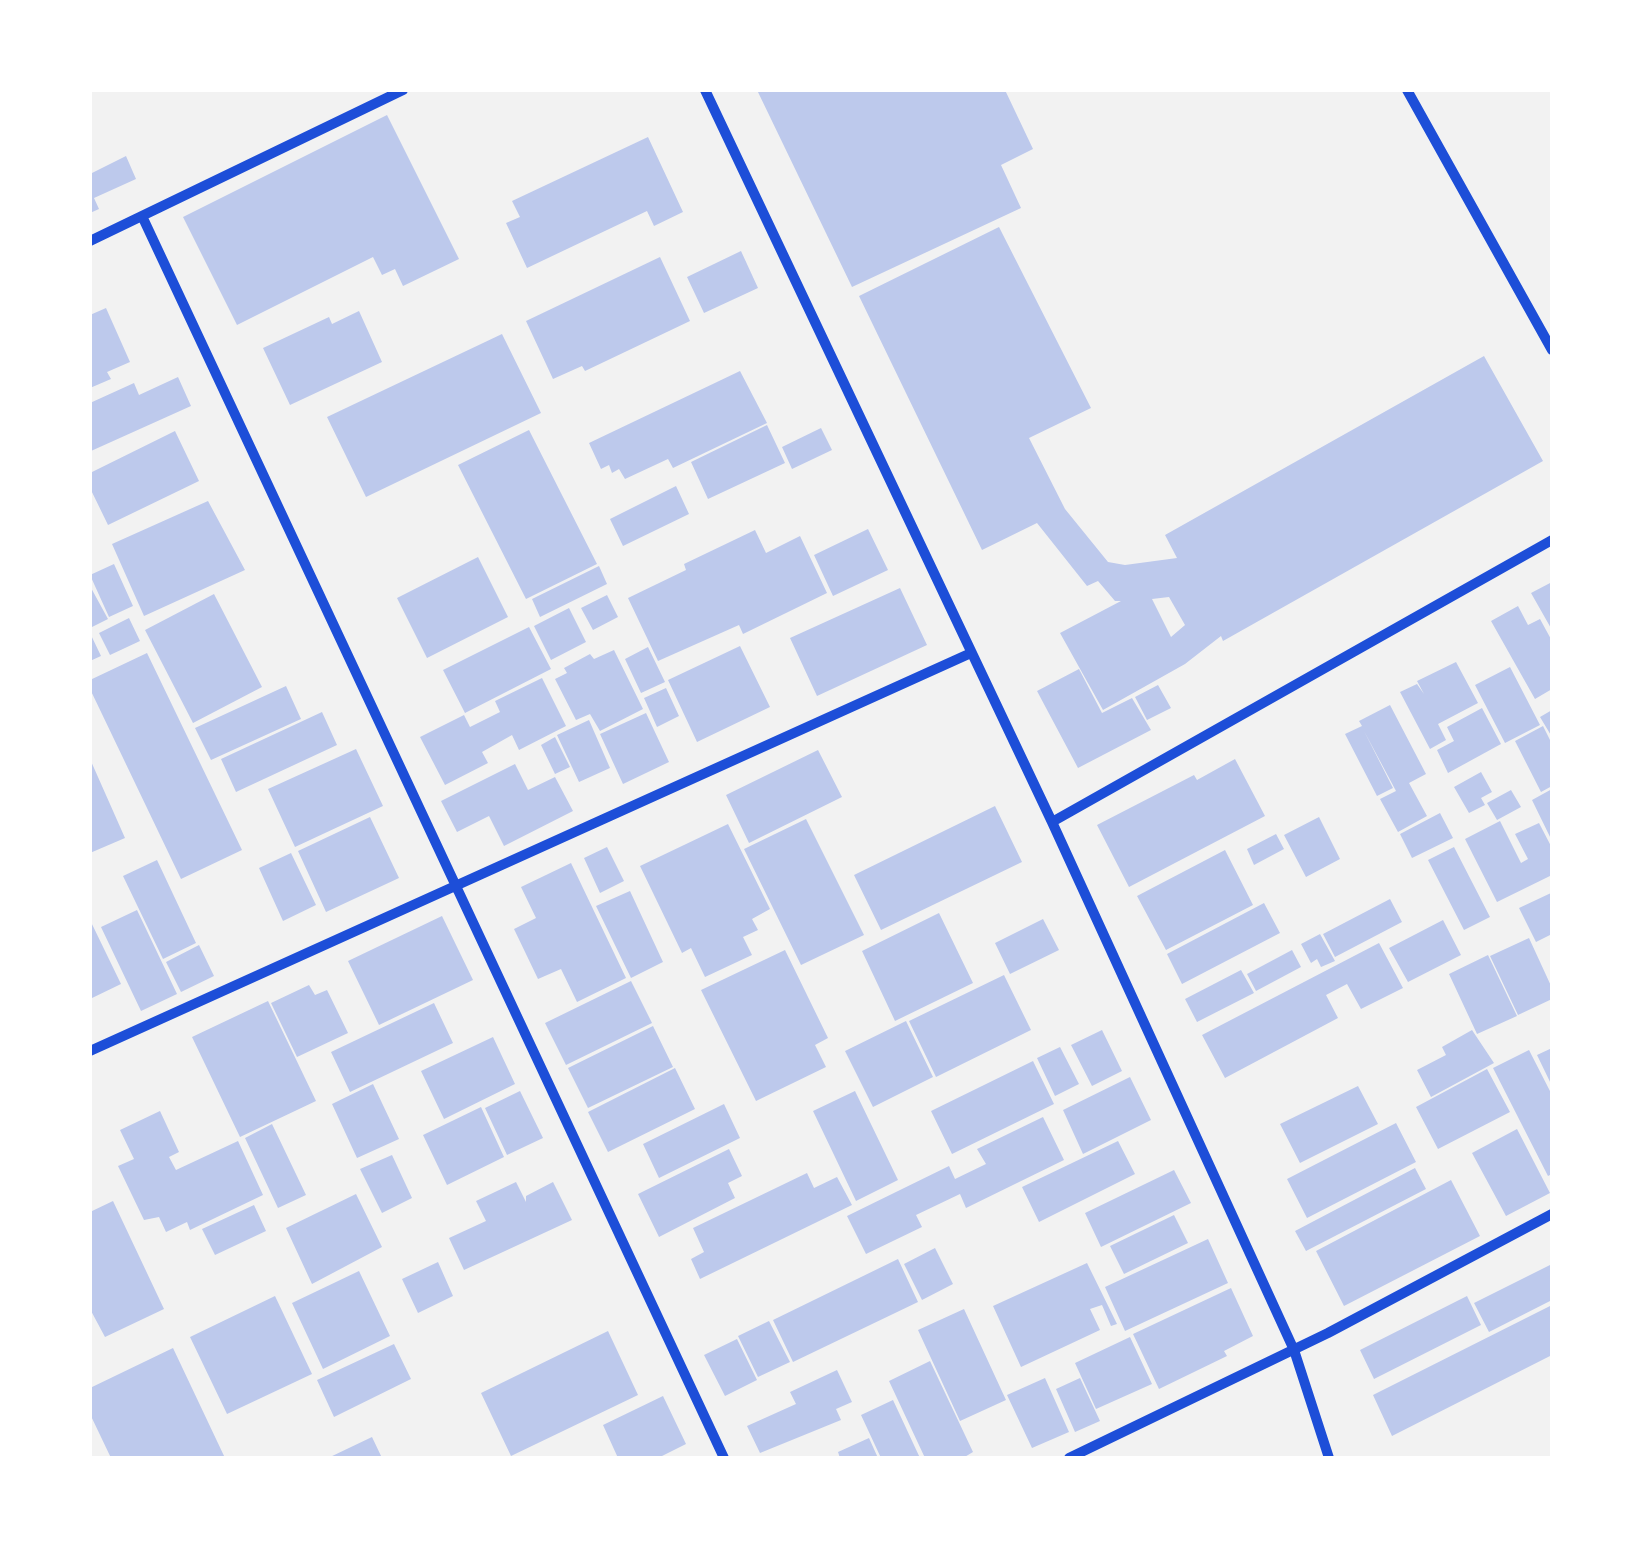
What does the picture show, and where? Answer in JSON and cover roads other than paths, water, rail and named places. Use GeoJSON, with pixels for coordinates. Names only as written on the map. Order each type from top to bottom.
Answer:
{"type":"FeatureCollection","features":[{"type":"Feature","properties":{"kind":"street"},"geometry":{"type":"LineString","coordinates":[[90,241],[403,90]]}},
{"type":"Feature","properties":{"kind":"street"},"geometry":{"type":"LineString","coordinates":[[705,90],[1052,822],[1294,1350],[1330,1458]]}},
{"type":"Feature","properties":{"kind":"street"},"geometry":{"type":"LineString","coordinates":[[1407,90],[1552,350]]}},
{"type":"Feature","properties":{"kind":"street"},"geometry":{"type":"LineString","coordinates":[[142,216],[454,889],[724,1458]]}},
{"type":"Feature","properties":{"kind":"street"},"geometry":{"type":"LineString","coordinates":[[1052,822],[1552,540]]}},
{"type":"Feature","properties":{"kind":"street"},"geometry":{"type":"LineString","coordinates":[[90,1052],[971,653]]}},
{"type":"Feature","properties":{"kind":"street"},"geometry":{"type":"LineString","coordinates":[[1070,1458],[1294,1350],[1552,1214]]}}]}
